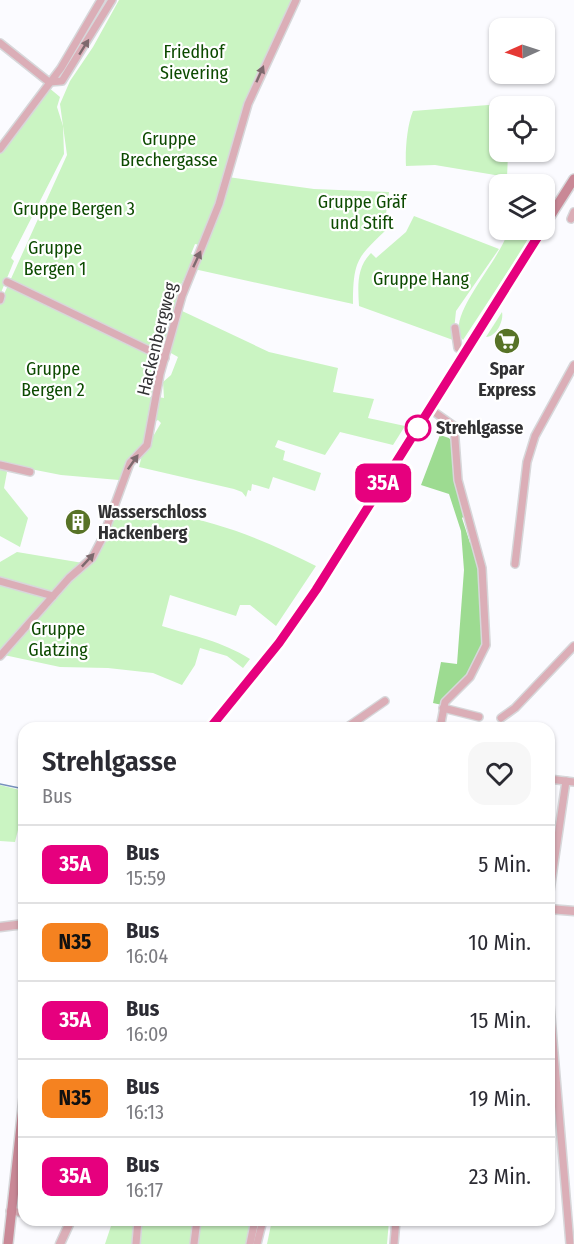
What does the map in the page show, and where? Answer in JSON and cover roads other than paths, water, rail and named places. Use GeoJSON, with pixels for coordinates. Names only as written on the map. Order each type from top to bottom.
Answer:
{"type":"FeatureCollection","features":[{"type":"Feature","properties":{"kind":"main road"},"geometry":{"type":"LineString","coordinates":[[555,210],[573,183]]}},
{"type":"Feature","properties":{"kind":"main road"},"geometry":{"type":"LineString","coordinates":[[215,722],[291,627],[536,240]]}},
{"type":"Feature","properties":{"kind":"main road"},"geometry":{"type":"LineString","coordinates":[[9,1244],[10,1211],[18,1146]]}},
{"type":"Feature","properties":{"kind":"street"},"geometry":{"type":"LineString","coordinates":[[0,150],[61,68],[101,0]]}},
{"type":"Feature","properties":{"kind":"street"},"geometry":{"type":"LineString","coordinates":[[0,43],[49,82],[62,81],[112,0]]}},
{"type":"Feature","properties":{"kind":"street","name":"Hackenbergweg"},"geometry":{"type":"LineString","coordinates":[[0,656],[53,596],[92,558],[100,545],[130,463],[147,445],[165,358],[182,296],[219,204],[248,104],[297,0]]}},
{"type":"Feature","properties":{"kind":"street"},"geometry":{"type":"LineString","coordinates":[[7,282],[165,358]]}},
{"type":"Feature","properties":{"kind":"street"},"geometry":{"type":"LineString","coordinates":[[455,328],[458,348],[466,353]]}},
{"type":"Feature","properties":{"kind":"street"},"geometry":{"type":"LineString","coordinates":[[515,564],[527,462],[535,436],[574,364]]}},
{"type":"Feature","properties":{"kind":"street"},"geometry":{"type":"LineString","coordinates":[[430,410],[454,426],[458,480],[482,568],[486,645],[477,668],[445,702],[441,722]]}},
{"type":"Feature","properties":{"kind":"street"},"geometry":{"type":"LineString","coordinates":[[0,465],[30,472]]}},
{"type":"Feature","properties":{"kind":"street"},"geometry":{"type":"LineString","coordinates":[[0,581],[53,596]]}},
{"type":"Feature","properties":{"kind":"street"},"geometry":{"type":"LineString","coordinates":[[501,718],[515,708],[574,646]]}},
{"type":"Feature","properties":{"kind":"street"},"geometry":{"type":"LineString","coordinates":[[355,722],[385,701]]}},
{"type":"Feature","properties":{"kind":"street"},"geometry":{"type":"LineString","coordinates":[[443,708],[479,717]]}},
{"type":"Feature","properties":{"kind":"street"},"geometry":{"type":"LineString","coordinates":[[555,780],[570,781],[555,865]]}},
{"type":"Feature","properties":{"kind":"street"},"geometry":{"type":"LineString","coordinates":[[555,909],[574,911]]}},
{"type":"Feature","properties":{"kind":"street"},"geometry":{"type":"LineString","coordinates":[[0,927],[18,926]]}},
{"type":"Feature","properties":{"kind":"street"},"geometry":{"type":"LineString","coordinates":[[555,1065],[570,1244]]}},
{"type":"Feature","properties":{"kind":"street"},"geometry":{"type":"LineString","coordinates":[[10,1211],[18,1212]]}},
{"type":"Feature","properties":{"kind":"street"},"geometry":{"type":"LineString","coordinates":[[60,1244],[68,1226]]}},
{"type":"Feature","properties":{"kind":"street"},"geometry":{"type":"LineString","coordinates":[[136,1244],[138,1226]]}},
{"type":"Feature","properties":{"kind":"street"},"geometry":{"type":"LineString","coordinates":[[194,1244],[196,1226]]}},
{"type":"Feature","properties":{"kind":"street"},"geometry":{"type":"LineString","coordinates":[[250,1244],[254,1226]]}},
{"type":"Feature","properties":{"kind":"street"},"geometry":{"type":"LineString","coordinates":[[257,1244],[262,1226]]}},
{"type":"Feature","properties":{"kind":"street"},"geometry":{"type":"LineString","coordinates":[[394,1244],[396,1226]]}},
{"type":"Feature","properties":{"kind":"waterway"},"geometry":{"type":"LineString","coordinates":[[0,784],[18,788]]}},
{"type":"Feature","properties":{"kind":"place","name":"Spar Express"},"geometry":{"type":"Point","coordinates":[507,341]}},
{"type":"Feature","properties":{"kind":"place","name":"Strehlgasse"},"geometry":{"type":"Point","coordinates":[418,428]}},
{"type":"Feature","properties":{"kind":"place","name":"Wasserschloss Hackenberg"},"geometry":{"type":"Point","coordinates":[78,522]}},
{"type":"Feature","properties":{"kind":"park label","name":"Friedhof Sievering"},"geometry":{"type":"Point","coordinates":[194,62]}},
{"type":"Feature","properties":{"kind":"park label","name":"Gruppe Brechergasse"},"geometry":{"type":"Point","coordinates":[169,149]}},
{"type":"Feature","properties":{"kind":"park label","name":"Gruppe Bergen 3"},"geometry":{"type":"Point","coordinates":[74,209]}},
{"type":"Feature","properties":{"kind":"park label","name":"Gruppe Gräf und Stift"},"geometry":{"type":"Point","coordinates":[362,212]}},
{"type":"Feature","properties":{"kind":"park label","name":"Gruppe Bergen 1"},"geometry":{"type":"Point","coordinates":[55,258]}},
{"type":"Feature","properties":{"kind":"park label","name":"Gruppe Hang"},"geometry":{"type":"Point","coordinates":[421,279]}},
{"type":"Feature","properties":{"kind":"park label","name":"Gruppe Bergen 2"},"geometry":{"type":"Point","coordinates":[53,379]}},
{"type":"Feature","properties":{"kind":"park label","name":"Gruppe Glatzing"},"geometry":{"type":"Point","coordinates":[58,639]}}]}
